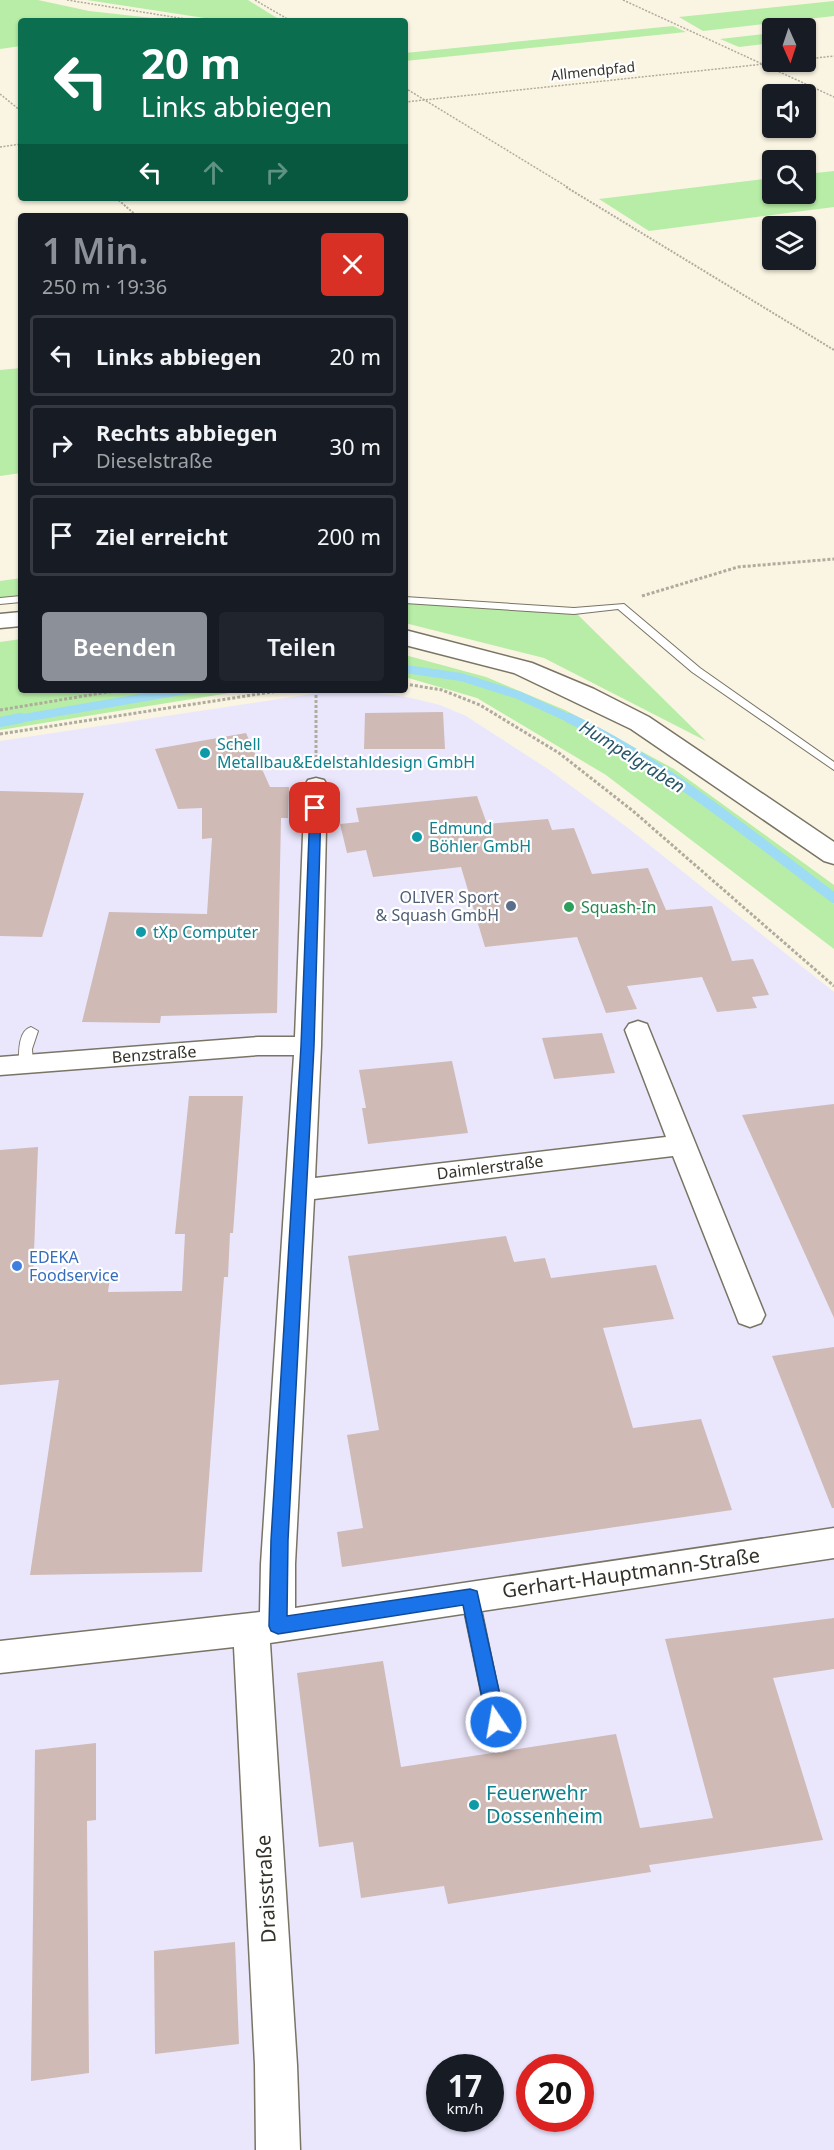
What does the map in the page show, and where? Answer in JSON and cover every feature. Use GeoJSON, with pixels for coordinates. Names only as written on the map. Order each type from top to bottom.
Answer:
{"type":"FeatureCollection","features":[{"type":"Feature","properties":{"kind":"main road"},"geometry":{"type":"LineString","coordinates":[[0,621],[18,619]]}},
{"type":"Feature","properties":{"kind":"main road"},"geometry":{"type":"LineString","coordinates":[[408,638],[523,668],[585,695],[640,723],[834,855]]}},
{"type":"Feature","properties":{"kind":"street","name":"Draisstraße"},"geometry":{"type":"LineString","coordinates":[[278,2150],[264,1627],[278,1564],[308,1046],[316,785]]}},
{"type":"Feature","properties":{"kind":"street"},"geometry":{"type":"LineString","coordinates":[[638,1030],[750,1315]]}},
{"type":"Feature","properties":{"kind":"street","name":"Benzstraße"},"geometry":{"type":"LineString","coordinates":[[13,1065],[258,1046],[308,1046]]}},
{"type":"Feature","properties":{"kind":"street","name":"Daimlerstraße"},"geometry":{"type":"LineString","coordinates":[[298,1190],[681,1144]]}},
{"type":"Feature","properties":{"kind":"street","name":"Gerhart-Hauptmann-Straße"},"geometry":{"type":"LineString","coordinates":[[0,1657],[264,1627],[834,1543]]}},
{"type":"Feature","properties":{"kind":"lane"},"geometry":{"type":"LineString","coordinates":[[0,601],[18,599]]}},
{"type":"Feature","properties":{"kind":"lane"},"geometry":{"type":"LineString","coordinates":[[408,600],[574,611],[620,606],[696,670],[834,767]]}},
{"type":"Feature","properties":{"kind":"lane"},"geometry":{"type":"LineString","coordinates":[[13,1065],[26,1049],[31,1031]]}},
{"type":"Feature","properties":{"kind":"lane"},"geometry":{"type":"LineString","coordinates":[[470,1597],[496,1722]]}},
{"type":"Feature","properties":{"kind":"path"},"geometry":{"type":"LineString","coordinates":[[67,0],[179,18]]}},
{"type":"Feature","properties":{"kind":"path"},"geometry":{"type":"LineString","coordinates":[[255,0],[286,18]]}},
{"type":"Feature","properties":{"kind":"path"},"geometry":{"type":"LineString","coordinates":[[623,0],[762,64]]}},
{"type":"Feature","properties":{"kind":"path"},"geometry":{"type":"LineString","coordinates":[[816,58],[834,56]]}},
{"type":"Feature","properties":{"kind":"path","name":"Allmendpfad"},"geometry":{"type":"LineString","coordinates":[[408,102],[762,64]]}},
{"type":"Feature","properties":{"kind":"path"},"geometry":{"type":"LineString","coordinates":[[779,72],[834,97]]}},
{"type":"Feature","properties":{"kind":"path"},"geometry":{"type":"LineString","coordinates":[[408,90],[834,350]]}},
{"type":"Feature","properties":{"kind":"path"},"geometry":{"type":"LineString","coordinates":[[0,94],[18,109]]}},
{"type":"Feature","properties":{"kind":"path"},"geometry":{"type":"LineString","coordinates":[[0,147],[18,144]]}},
{"type":"Feature","properties":{"kind":"path"},"geometry":{"type":"LineString","coordinates":[[120,201],[134,213]]}},
{"type":"Feature","properties":{"kind":"path"},"geometry":{"type":"LineString","coordinates":[[620,606],[651,592],[729,569],[834,559]]}},
{"type":"Feature","properties":{"kind":"path"},"geometry":{"type":"LineString","coordinates":[[408,685],[449,693],[480,706],[569,759],[834,986]]}},
{"type":"Feature","properties":{"kind":"path"},"geometry":{"type":"LineString","coordinates":[[0,710],[102,693]]}},
{"type":"Feature","properties":{"kind":"path"},"geometry":{"type":"LineString","coordinates":[[0,734],[266,693]]}},
{"type":"Feature","properties":{"kind":"path"},"geometry":{"type":"LineString","coordinates":[[316,693],[316,785]]}},
{"type":"Feature","properties":{"kind":"shaded area"},"geometry":{"type":"Polygon","coordinates":[[[319,693],[376,693],[407,697],[440,705],[466,716],[548,769],[628,828],[834,992],[834,2150],[0,2150],[0,741],[319,693]]]}},
{"type":"Feature","properties":{"kind":"green space"},"geometry":{"type":"Polygon","coordinates":[[[0,0],[38,0],[89,11],[152,18],[18,18],[18,46],[0,49],[0,0]]]}},
{"type":"Feature","properties":{"kind":"green space"},"geometry":{"type":"Polygon","coordinates":[[[87,0],[248,0],[277,18],[204,18],[87,0]]]}},
{"type":"Feature","properties":{"kind":"green space"},"geometry":{"type":"Polygon","coordinates":[[[834,1],[834,16],[762,18],[762,24],[703,31],[679,17],[834,1]]]}},
{"type":"Feature","properties":{"kind":"green space"},"geometry":{"type":"Polygon","coordinates":[[[673,26],[686,32],[408,61],[408,53],[673,26]]]}},
{"type":"Feature","properties":{"kind":"green space"},"geometry":{"type":"Polygon","coordinates":[[[762,34],[762,44],[739,47],[720,39],[762,34]]]}},
{"type":"Feature","properties":{"kind":"green space"},"geometry":{"type":"Polygon","coordinates":[[[834,171],[834,207],[649,231],[599,199],[762,179],[762,204],[816,204],[816,173],[834,171]]]}},
{"type":"Feature","properties":{"kind":"green space"},"geometry":{"type":"Polygon","coordinates":[[[18,368],[18,473],[0,476],[0,370],[18,368]]]}},
{"type":"Feature","properties":{"kind":"green space"},"geometry":{"type":"Polygon","coordinates":[[[18,578],[18,597],[0,598],[0,581],[18,578]]]}},
{"type":"Feature","properties":{"kind":"green space"},"geometry":{"type":"Polygon","coordinates":[[[408,600],[574,611],[706,741],[544,658],[408,624],[408,600]]]}},
{"type":"Feature","properties":{"kind":"green space"},"geometry":{"type":"Polygon","coordinates":[[[18,639],[18,693],[229,693],[0,730],[0,642],[18,639]]]}},
{"type":"Feature","properties":{"kind":"green space"},"geometry":{"type":"Polygon","coordinates":[[[408,656],[486,677],[565,710],[674,769],[834,885],[834,949],[606,775],[477,698],[408,678],[408,656]]]}},
{"type":"Feature","properties":{"kind":"building"},"geometry":{"type":"Polygon","coordinates":[[[443,712],[445,749],[364,749],[365,713],[443,712]]]}},
{"type":"Feature","properties":{"kind":"building"},"geometry":{"type":"Polygon","coordinates":[[[246,733],[270,787],[289,787],[288,818],[281,818],[277,1013],[161,1016],[160,1023],[82,1022],[109,912],[207,914],[212,838],[202,839],[202,808],[178,809],[155,749],[246,733]]]}},
{"type":"Feature","properties":{"kind":"building"},"geometry":{"type":"Polygon","coordinates":[[[0,791],[84,793],[42,937],[0,936],[0,791]]]}},
{"type":"Feature","properties":{"kind":"building"},"geometry":{"type":"Polygon","coordinates":[[[477,796],[487,824],[548,819],[552,830],[574,828],[592,874],[648,868],[666,910],[712,906],[732,961],[753,959],[769,995],[752,997],[757,1008],[717,1012],[702,977],[627,986],[637,1009],[606,1013],[577,937],[485,947],[461,867],[373,877],[366,850],[347,853],[340,824],[359,822],[356,808],[477,796]]]}},
{"type":"Feature","properties":{"kind":"building"},"geometry":{"type":"Polygon","coordinates":[[[602,1033],[615,1073],[554,1079],[542,1038],[602,1033]]]}},
{"type":"Feature","properties":{"kind":"building"},"geometry":{"type":"Polygon","coordinates":[[[452,1061],[468,1133],[368,1144],[362,1108],[366,1108],[359,1070],[452,1061]]]}},
{"type":"Feature","properties":{"kind":"building"},"geometry":{"type":"Polygon","coordinates":[[[189,1096],[243,1096],[233,1233],[230,1233],[228,1277],[224,1277],[202,1572],[30,1575],[59,1380],[0,1385],[0,1150],[38,1147],[33,1279],[110,1278],[108,1292],[182,1291],[185,1234],[175,1234],[189,1096]]]}},
{"type":"Feature","properties":{"kind":"building"},"geometry":{"type":"Polygon","coordinates":[[[834,1104],[834,1318],[742,1115],[834,1104]]]}},
{"type":"Feature","properties":{"kind":"building"},"geometry":{"type":"Polygon","coordinates":[[[506,1236],[514,1262],[545,1258],[551,1278],[656,1265],[674,1319],[603,1328],[633,1428],[701,1419],[732,1510],[342,1567],[337,1532],[363,1528],[347,1435],[379,1430],[348,1256],[506,1236]]]}},
{"type":"Feature","properties":{"kind":"building"},"geometry":{"type":"Polygon","coordinates":[[[834,1347],[834,1508],[832,1508],[772,1356],[834,1347]]]}},
{"type":"Feature","properties":{"kind":"building","name":"Feuerwehr Dossenheim"},"geometry":{"type":"Polygon","coordinates":[[[834,1618],[834,1669],[773,1678],[823,1840],[649,1865],[651,1872],[448,1904],[444,1886],[361,1898],[353,1842],[319,1847],[297,1673],[383,1661],[401,1767],[616,1734],[640,1828],[713,1818],[665,1639],[834,1618]]]}},
{"type":"Feature","properties":{"kind":"building"},"geometry":{"type":"Polygon","coordinates":[[[96,1743],[96,1820],[87,1821],[89,2073],[31,2081],[35,1750],[96,1743]]]}},
{"type":"Feature","properties":{"kind":"building"},"geometry":{"type":"Polygon","coordinates":[[[235,1942],[239,2044],[155,2054],[154,1951],[235,1942]]]}},
{"type":"Feature","properties":{"kind":"waterway","name":"Humpelgraben"},"geometry":{"type":"LineString","coordinates":[[408,669],[461,677],[518,695],[572,720]]}},
{"type":"Feature","properties":{"kind":"waterway","name":"Humpelgraben"},"geometry":{"type":"LineString","coordinates":[[12,720],[170,693]]}},
{"type":"Feature","properties":{"kind":"waterway","name":"Humpelgraben"},"geometry":{"type":"LineString","coordinates":[[0,722],[21,718]]}},
{"type":"Feature","properties":{"kind":"waterway"},"geometry":{"type":"LineString","coordinates":[[572,720],[638,756],[706,801],[834,898]]}},
{"type":"Feature","properties":{"kind":"place","name":"Schell Metallbau&Edelstahldesign GmbH"},"geometry":{"type":"Point","coordinates":[205,753]}},
{"type":"Feature","properties":{"kind":"place","name":"Edmund Böhler GmbH"},"geometry":{"type":"Point","coordinates":[417,837]}},
{"type":"Feature","properties":{"kind":"place","name":"OLIVER Sport & Squash GmbH"},"geometry":{"type":"Point","coordinates":[511,906]}},
{"type":"Feature","properties":{"kind":"place","name":"Squash-In"},"geometry":{"type":"Point","coordinates":[569,907]}},
{"type":"Feature","properties":{"kind":"place","name":"tXp Computer"},"geometry":{"type":"Point","coordinates":[141,932]}},
{"type":"Feature","properties":{"kind":"place","name":"EDEKA Foodservice"},"geometry":{"type":"Point","coordinates":[17,1266]}},
{"type":"Feature","properties":{"kind":"place","name":"Feuerwehr Dossenheim"},"geometry":{"type":"Point","coordinates":[474,1805]}},
{"type":"Feature","properties":{"kind":"route"},"geometry":{"type":"LineString","coordinates":[[315,808],[308,1046],[279,1540],[278,1626],[470,1597],[496,1722]]}}]}
